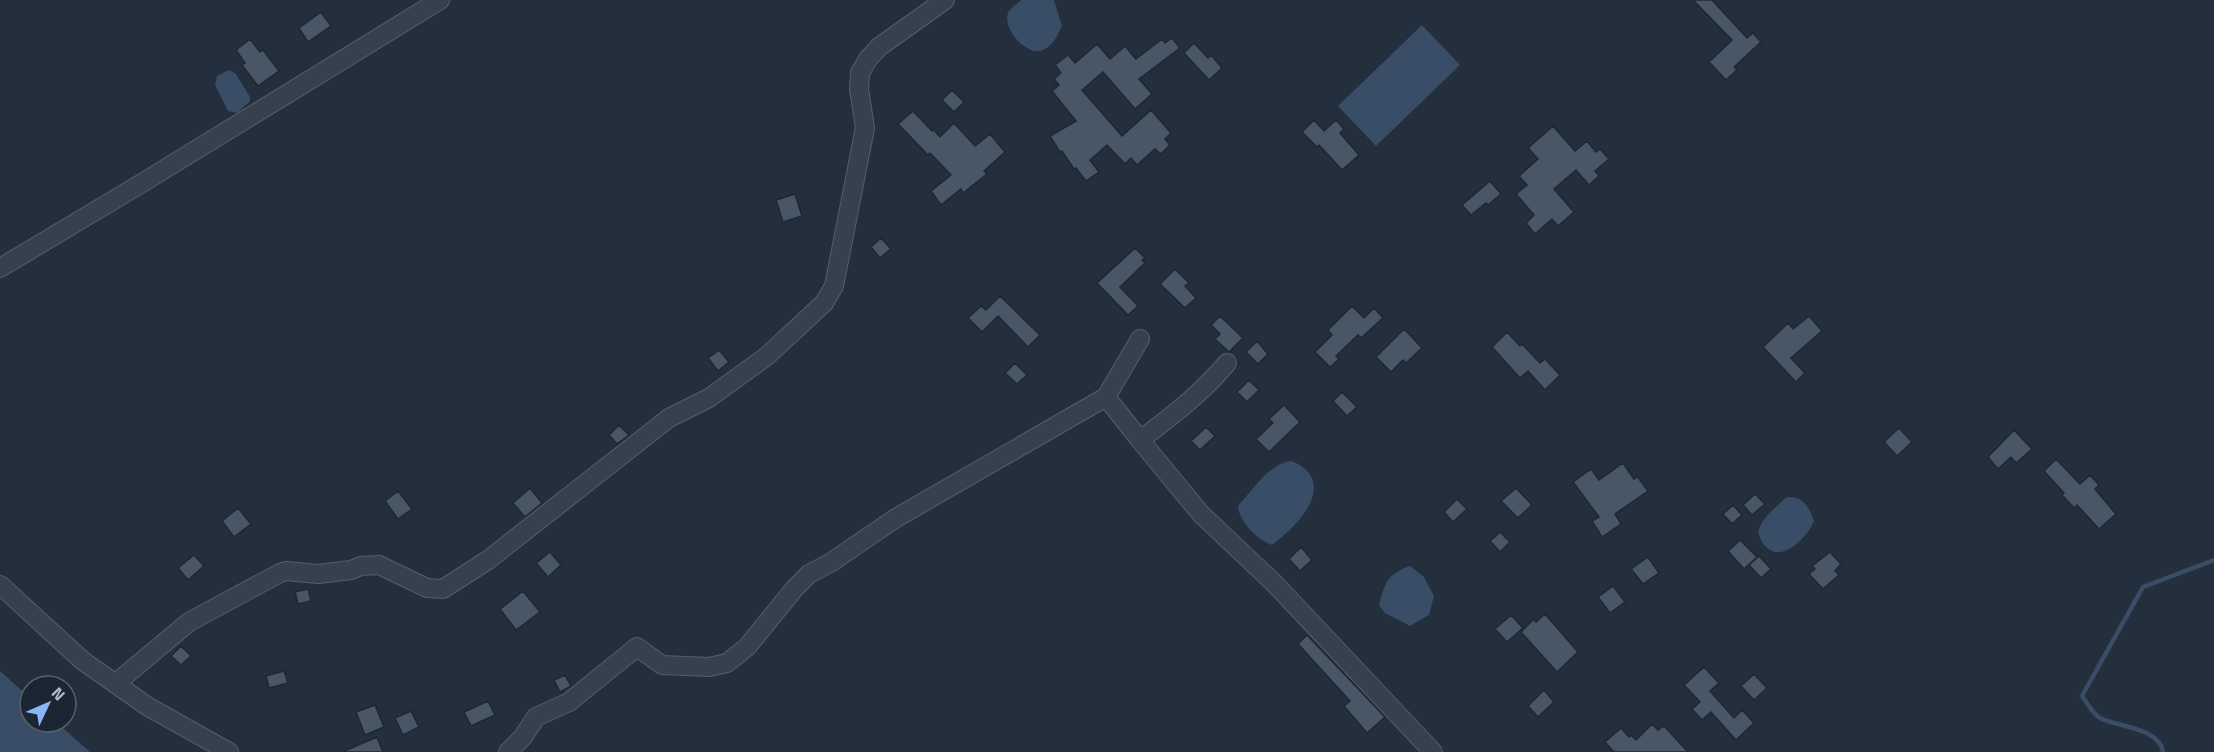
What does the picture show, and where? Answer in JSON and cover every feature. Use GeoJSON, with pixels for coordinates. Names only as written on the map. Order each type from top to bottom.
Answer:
{"type":"FeatureCollection","features":[{"type":"Feature","properties":{"kind":"street"},"geometry":{"type":"LineString","coordinates":[[0,268],[163,171],[440,0]]}},
{"type":"Feature","properties":{"kind":"street"},"geometry":{"type":"LineString","coordinates":[[115,684],[189,622],[280,573],[318,574],[379,565],[427,588],[442,589],[488,560],[669,418],[709,398],[767,356],[824,303],[834,286],[865,128],[859,89],[860,72],[879,47],[945,0]]}},
{"type":"Feature","properties":{"kind":"street"},"geometry":{"type":"LineString","coordinates":[[508,752],[523,737],[536,717],[569,702],[637,647],[663,664],[709,667],[727,663],[747,647],[809,574],[830,563],[896,518],[1106,397],[1140,339]]}},
{"type":"Feature","properties":{"kind":"street"},"geometry":{"type":"LineString","coordinates":[[1140,440],[1178,411],[1227,363]]}},
{"type":"Feature","properties":{"kind":"street"},"geometry":{"type":"LineString","coordinates":[[1106,397],[1201,514],[1275,584],[1433,752]]}},
{"type":"Feature","properties":{"kind":"street"},"geometry":{"type":"LineString","coordinates":[[0,585],[83,661],[147,706],[229,752]]}},
{"type":"Feature","properties":{"kind":"water"},"geometry":{"type":"Polygon","coordinates":[[[1021,0],[1054,0],[1062,26],[1053,42],[1045,49],[1032,50],[1025,46],[1018,41],[1009,27],[1008,13],[1021,0]]]}},
{"type":"Feature","properties":{"kind":"water"},"geometry":{"type":"Polygon","coordinates":[[[1422,25],[1460,65],[1376,146],[1338,106],[1422,25]]]}},
{"type":"Feature","properties":{"kind":"water"},"geometry":{"type":"Polygon","coordinates":[[[229,70],[236,74],[250,97],[250,101],[237,113],[228,111],[215,85],[217,76],[229,70]]]}},
{"type":"Feature","properties":{"kind":"water"},"geometry":{"type":"Polygon","coordinates":[[[1292,461],[1306,470],[1313,480],[1314,492],[1302,516],[1272,545],[1260,539],[1245,524],[1238,506],[1269,472],[1292,461]]]}},
{"type":"Feature","properties":{"kind":"water"},"geometry":{"type":"Polygon","coordinates":[[[1787,497],[1797,498],[1805,503],[1814,521],[1798,543],[1791,548],[1776,552],[1768,549],[1762,542],[1758,531],[1767,516],[1787,497]]]}},
{"type":"Feature","properties":{"kind":"water"},"geometry":{"type":"Polygon","coordinates":[[[1410,566],[1424,577],[1434,596],[1429,615],[1410,626],[1385,613],[1379,605],[1388,580],[1396,572],[1410,566]]]}},
{"type":"Feature","properties":{"kind":"water"},"geometry":{"type":"Polygon","coordinates":[[[0,671],[18,687],[18,734],[70,734],[90,752],[0,752],[0,671]]]}},
{"type":"Feature","properties":{"kind":"building"},"geometry":{"type":"Polygon","coordinates":[[[1693,0],[1712,0],[1747,38],[1753,33],[1761,42],[1734,67],[1737,70],[1726,80],[1709,62],[1732,40],[1693,0]]]}},
{"type":"Feature","properties":{"kind":"building"},"geometry":{"type":"Polygon","coordinates":[[[321,12],[331,26],[308,42],[299,28],[321,12]]]}},
{"type":"Feature","properties":{"kind":"building"},"geometry":{"type":"Polygon","coordinates":[[[1172,38],[1180,48],[1139,79],[1152,94],[1135,109],[1103,72],[1082,90],[1122,136],[1151,110],[1171,133],[1165,139],[1170,145],[1161,154],[1155,149],[1137,165],[1131,158],[1125,164],[1107,145],[1090,160],[1099,172],[1086,181],[1076,168],[1074,169],[1062,151],[1060,152],[1050,136],[1076,121],[1052,91],[1059,85],[1054,79],[1061,73],[1055,65],[1068,55],[1075,63],[1097,44],[1110,59],[1125,46],[1136,59],[1162,39],[1165,43],[1172,38]]]}},
{"type":"Feature","properties":{"kind":"building"},"geometry":{"type":"Polygon","coordinates":[[[250,39],[260,52],[263,50],[279,71],[258,86],[242,65],[245,63],[236,50],[250,39]]]}},
{"type":"Feature","properties":{"kind":"building"},"geometry":{"type":"Polygon","coordinates":[[[1194,43],[1208,58],[1211,55],[1222,68],[1209,80],[1184,53],[1194,43]]]}},
{"type":"Feature","properties":{"kind":"building"},"geometry":{"type":"Polygon","coordinates":[[[952,90],[964,102],[954,112],[942,100],[952,90]]]}},
{"type":"Feature","properties":{"kind":"building"},"geometry":{"type":"Polygon","coordinates":[[[913,111],[940,137],[954,123],[975,146],[990,134],[1005,152],[984,171],[987,174],[963,193],[961,189],[941,205],[931,191],[951,175],[898,124],[913,111]]]}},
{"type":"Feature","properties":{"kind":"building"},"geometry":{"type":"Polygon","coordinates":[[[1314,120],[1324,131],[1336,120],[1344,129],[1340,133],[1359,155],[1342,170],[1319,145],[1317,147],[1302,132],[1314,120]]]}},
{"type":"Feature","properties":{"kind":"building"},"geometry":{"type":"Polygon","coordinates":[[[1553,126],[1575,151],[1587,141],[1596,152],[1600,149],[1609,159],[1595,171],[1599,176],[1589,185],[1576,170],[1554,189],[1574,212],[1558,226],[1552,219],[1535,234],[1526,223],[1534,215],[1516,194],[1527,185],[1519,176],[1538,159],[1528,148],[1553,126]]]}},
{"type":"Feature","properties":{"kind":"building"},"geometry":{"type":"Polygon","coordinates":[[[1490,181],[1501,194],[1471,215],[1462,205],[1490,181]]]}},
{"type":"Feature","properties":{"kind":"building"},"geometry":{"type":"Polygon","coordinates":[[[795,194],[802,216],[783,222],[776,200],[795,194]]]}},
{"type":"Feature","properties":{"kind":"building"},"geometry":{"type":"Polygon","coordinates":[[[881,238],[891,249],[880,258],[871,247],[881,238]]]}},
{"type":"Feature","properties":{"kind":"building"},"geometry":{"type":"Polygon","coordinates":[[[1135,248],[1145,258],[1142,260],[1145,263],[1120,287],[1138,306],[1128,315],[1097,283],[1135,248]]]}},
{"type":"Feature","properties":{"kind":"building"},"geometry":{"type":"Polygon","coordinates":[[[1175,269],[1189,283],[1185,286],[1196,298],[1185,308],[1160,284],[1175,269]]]}},
{"type":"Feature","properties":{"kind":"building"},"geometry":{"type":"Polygon","coordinates":[[[1000,296],[1040,335],[1028,347],[998,316],[982,332],[968,318],[981,306],[986,310],[1000,296]]]}},
{"type":"Feature","properties":{"kind":"building"},"geometry":{"type":"Polygon","coordinates":[[[1352,306],[1364,318],[1374,308],[1383,318],[1361,338],[1358,335],[1336,356],[1339,359],[1330,367],[1315,352],[1332,335],[1328,330],[1352,306]]]}},
{"type":"Feature","properties":{"kind":"building"},"geometry":{"type":"Polygon","coordinates":[[[1220,316],[1243,338],[1229,352],[1215,339],[1220,334],[1211,325],[1220,316]]]}},
{"type":"Feature","properties":{"kind":"building"},"geometry":{"type":"Polygon","coordinates":[[[1809,316],[1822,331],[1791,358],[1805,373],[1796,382],[1763,347],[1788,323],[1793,329],[1809,316]]]}},
{"type":"Feature","properties":{"kind":"building"},"geometry":{"type":"Polygon","coordinates":[[[1403,330],[1422,348],[1406,363],[1403,360],[1391,372],[1376,357],[1403,330]]]}},
{"type":"Feature","properties":{"kind":"building"},"geometry":{"type":"Polygon","coordinates":[[[1507,332],[1540,363],[1545,359],[1560,375],[1545,390],[1528,371],[1520,378],[1492,347],[1507,332]]]}},
{"type":"Feature","properties":{"kind":"building"},"geometry":{"type":"Polygon","coordinates":[[[1257,341],[1268,354],[1258,364],[1246,352],[1257,341]]]}},
{"type":"Feature","properties":{"kind":"building"},"geometry":{"type":"Polygon","coordinates":[[[719,350],[729,362],[718,371],[708,358],[719,350]]]}},
{"type":"Feature","properties":{"kind":"building"},"geometry":{"type":"Polygon","coordinates":[[[1015,363],[1027,375],[1017,384],[1005,373],[1015,363]]]}},
{"type":"Feature","properties":{"kind":"building"},"geometry":{"type":"Polygon","coordinates":[[[1249,380],[1259,390],[1247,402],[1237,392],[1249,380]]]}},
{"type":"Feature","properties":{"kind":"building"},"geometry":{"type":"Polygon","coordinates":[[[1342,392],[1357,407],[1347,416],[1333,401],[1342,392]]]}},
{"type":"Feature","properties":{"kind":"building"},"geometry":{"type":"Polygon","coordinates":[[[1284,405],[1300,422],[1269,452],[1256,439],[1273,423],[1269,419],[1284,405]]]}},
{"type":"Feature","properties":{"kind":"building"},"geometry":{"type":"Polygon","coordinates":[[[619,425],[629,435],[617,444],[609,435],[619,425]]]}},
{"type":"Feature","properties":{"kind":"building"},"geometry":{"type":"Polygon","coordinates":[[[1206,427],[1215,436],[1200,450],[1191,441],[1206,427]]]}},
{"type":"Feature","properties":{"kind":"building"},"geometry":{"type":"Polygon","coordinates":[[[1899,428],[1912,442],[1897,456],[1884,442],[1899,428]]]}},
{"type":"Feature","properties":{"kind":"building"},"geometry":{"type":"Polygon","coordinates":[[[2014,430],[2032,449],[2016,463],[2011,457],[1998,469],[1988,457],[2014,430]]]}},
{"type":"Feature","properties":{"kind":"building"},"geometry":{"type":"Polygon","coordinates":[[[2056,459],[2080,484],[2090,475],[2099,485],[2095,489],[2116,514],[2099,529],[2077,505],[2074,508],[2044,471],[2056,459]]]}},
{"type":"Feature","properties":{"kind":"building"},"geometry":{"type":"Polygon","coordinates":[[[1623,463],[1634,479],[1637,476],[1648,491],[1615,514],[1621,524],[1602,537],[1592,521],[1599,517],[1573,482],[1591,469],[1599,480],[1623,463]]]}},
{"type":"Feature","properties":{"kind":"building"},"geometry":{"type":"Polygon","coordinates":[[[530,488],[542,503],[525,517],[513,503],[530,488]]]}},
{"type":"Feature","properties":{"kind":"building"},"geometry":{"type":"Polygon","coordinates":[[[1516,488],[1532,505],[1518,518],[1501,501],[1516,488]]]}},
{"type":"Feature","properties":{"kind":"building"},"geometry":{"type":"Polygon","coordinates":[[[398,491],[412,509],[398,519],[385,501],[398,491]]]}},
{"type":"Feature","properties":{"kind":"building"},"geometry":{"type":"Polygon","coordinates":[[[1755,494],[1765,504],[1752,515],[1743,505],[1755,494]]]}},
{"type":"Feature","properties":{"kind":"building"},"geometry":{"type":"Polygon","coordinates":[[[1457,499],[1467,509],[1453,522],[1444,512],[1457,499]]]}},
{"type":"Feature","properties":{"kind":"building"},"geometry":{"type":"Polygon","coordinates":[[[1733,505],[1742,515],[1732,524],[1723,514],[1733,505]]]}},
{"type":"Feature","properties":{"kind":"building"},"geometry":{"type":"Polygon","coordinates":[[[238,508],[251,524],[234,537],[222,521],[238,508]]]}},
{"type":"Feature","properties":{"kind":"building"},"geometry":{"type":"Polygon","coordinates":[[[1500,532],[1510,542],[1500,552],[1490,541],[1500,532]]]}},
{"type":"Feature","properties":{"kind":"building"},"geometry":{"type":"Polygon","coordinates":[[[1740,540],[1757,557],[1744,569],[1728,551],[1740,540]]]}},
{"type":"Feature","properties":{"kind":"building"},"geometry":{"type":"Polygon","coordinates":[[[1301,547],[1312,560],[1300,571],[1289,559],[1301,547]]]}},
{"type":"Feature","properties":{"kind":"building"},"geometry":{"type":"Polygon","coordinates":[[[550,552],[561,565],[548,577],[536,563],[550,552]]]}},
{"type":"Feature","properties":{"kind":"building"},"geometry":{"type":"Polygon","coordinates":[[[1830,552],[1841,564],[1835,571],[1839,575],[1823,589],[1809,574],[1815,569],[1812,566],[1830,552]]]}},
{"type":"Feature","properties":{"kind":"building"},"geometry":{"type":"Polygon","coordinates":[[[194,555],[204,566],[188,580],[178,568],[194,555]]]}},
{"type":"Feature","properties":{"kind":"building"},"geometry":{"type":"Polygon","coordinates":[[[1759,556],[1771,569],[1761,578],[1749,565],[1759,556]]]}},
{"type":"Feature","properties":{"kind":"building"},"geometry":{"type":"Polygon","coordinates":[[[1648,557],[1659,573],[1643,584],[1631,569],[1648,557]]]}},
{"type":"Feature","properties":{"kind":"building"},"geometry":{"type":"Polygon","coordinates":[[[1613,586],[1625,602],[1610,613],[1598,597],[1613,586]]]}},
{"type":"Feature","properties":{"kind":"building"},"geometry":{"type":"Polygon","coordinates":[[[308,589],[311,601],[298,604],[295,592],[308,589]]]}},
{"type":"Feature","properties":{"kind":"building"},"geometry":{"type":"Polygon","coordinates":[[[523,591],[540,612],[516,630],[500,609],[523,591]]]}},
{"type":"Feature","properties":{"kind":"building"},"geometry":{"type":"Polygon","coordinates":[[[1545,614],[1578,652],[1557,672],[1521,632],[1534,619],[1536,622],[1545,614]]]}},
{"type":"Feature","properties":{"kind":"building"},"geometry":{"type":"Polygon","coordinates":[[[1511,615],[1523,628],[1507,642],[1495,629],[1511,615]]]}},
{"type":"Feature","properties":{"kind":"building"},"geometry":{"type":"Polygon","coordinates":[[[1307,635],[1385,717],[1367,733],[1344,706],[1350,701],[1298,644],[1307,635]]]}},
{"type":"Feature","properties":{"kind":"building"},"geometry":{"type":"Polygon","coordinates":[[[181,646],[191,656],[181,665],[171,656],[181,646]]]}},
{"type":"Feature","properties":{"kind":"building"},"geometry":{"type":"Polygon","coordinates":[[[1704,667],[1719,683],[1710,691],[1734,718],[1742,710],[1754,723],[1736,740],[1711,712],[1702,720],[1692,709],[1700,702],[1684,685],[1704,667]]]}},
{"type":"Feature","properties":{"kind":"building"},"geometry":{"type":"Polygon","coordinates":[[[284,671],[288,683],[269,688],[266,676],[284,671]]]}},
{"type":"Feature","properties":{"kind":"building"},"geometry":{"type":"Polygon","coordinates":[[[1754,674],[1767,688],[1754,700],[1741,686],[1754,674]]]}},
{"type":"Feature","properties":{"kind":"building"},"geometry":{"type":"Polygon","coordinates":[[[565,675],[571,686],[560,692],[554,680],[565,675]]]}},
{"type":"Feature","properties":{"kind":"building"},"geometry":{"type":"Polygon","coordinates":[[[1544,690],[1554,702],[1538,717],[1528,706],[1544,690]]]}},
{"type":"Feature","properties":{"kind":"building"},"geometry":{"type":"Polygon","coordinates":[[[488,701],[495,715],[471,726],[464,712],[488,701]]]}},
{"type":"Feature","properties":{"kind":"building"},"geometry":{"type":"Polygon","coordinates":[[[375,705],[384,727],[365,735],[356,712],[375,705]]]}},
{"type":"Feature","properties":{"kind":"building"},"geometry":{"type":"Polygon","coordinates":[[[411,711],[419,727],[403,735],[395,718],[411,711]]]}},
{"type":"Feature","properties":{"kind":"building"},"geometry":{"type":"Polygon","coordinates":[[[1652,724],[1658,730],[1664,726],[1688,752],[1614,752],[1605,742],[1621,728],[1629,737],[1631,735],[1636,740],[1652,724]]]}},
{"type":"Feature","properties":{"kind":"building"},"geometry":{"type":"Polygon","coordinates":[[[377,737],[383,752],[342,752],[377,737]]]}},
{"type":"Feature","properties":{"kind":"waterway"},"geometry":{"type":"LineString","coordinates":[[2163,752],[2160,744],[2146,733],[2100,718],[2082,696],[2143,587],[2214,560]]}}]}
